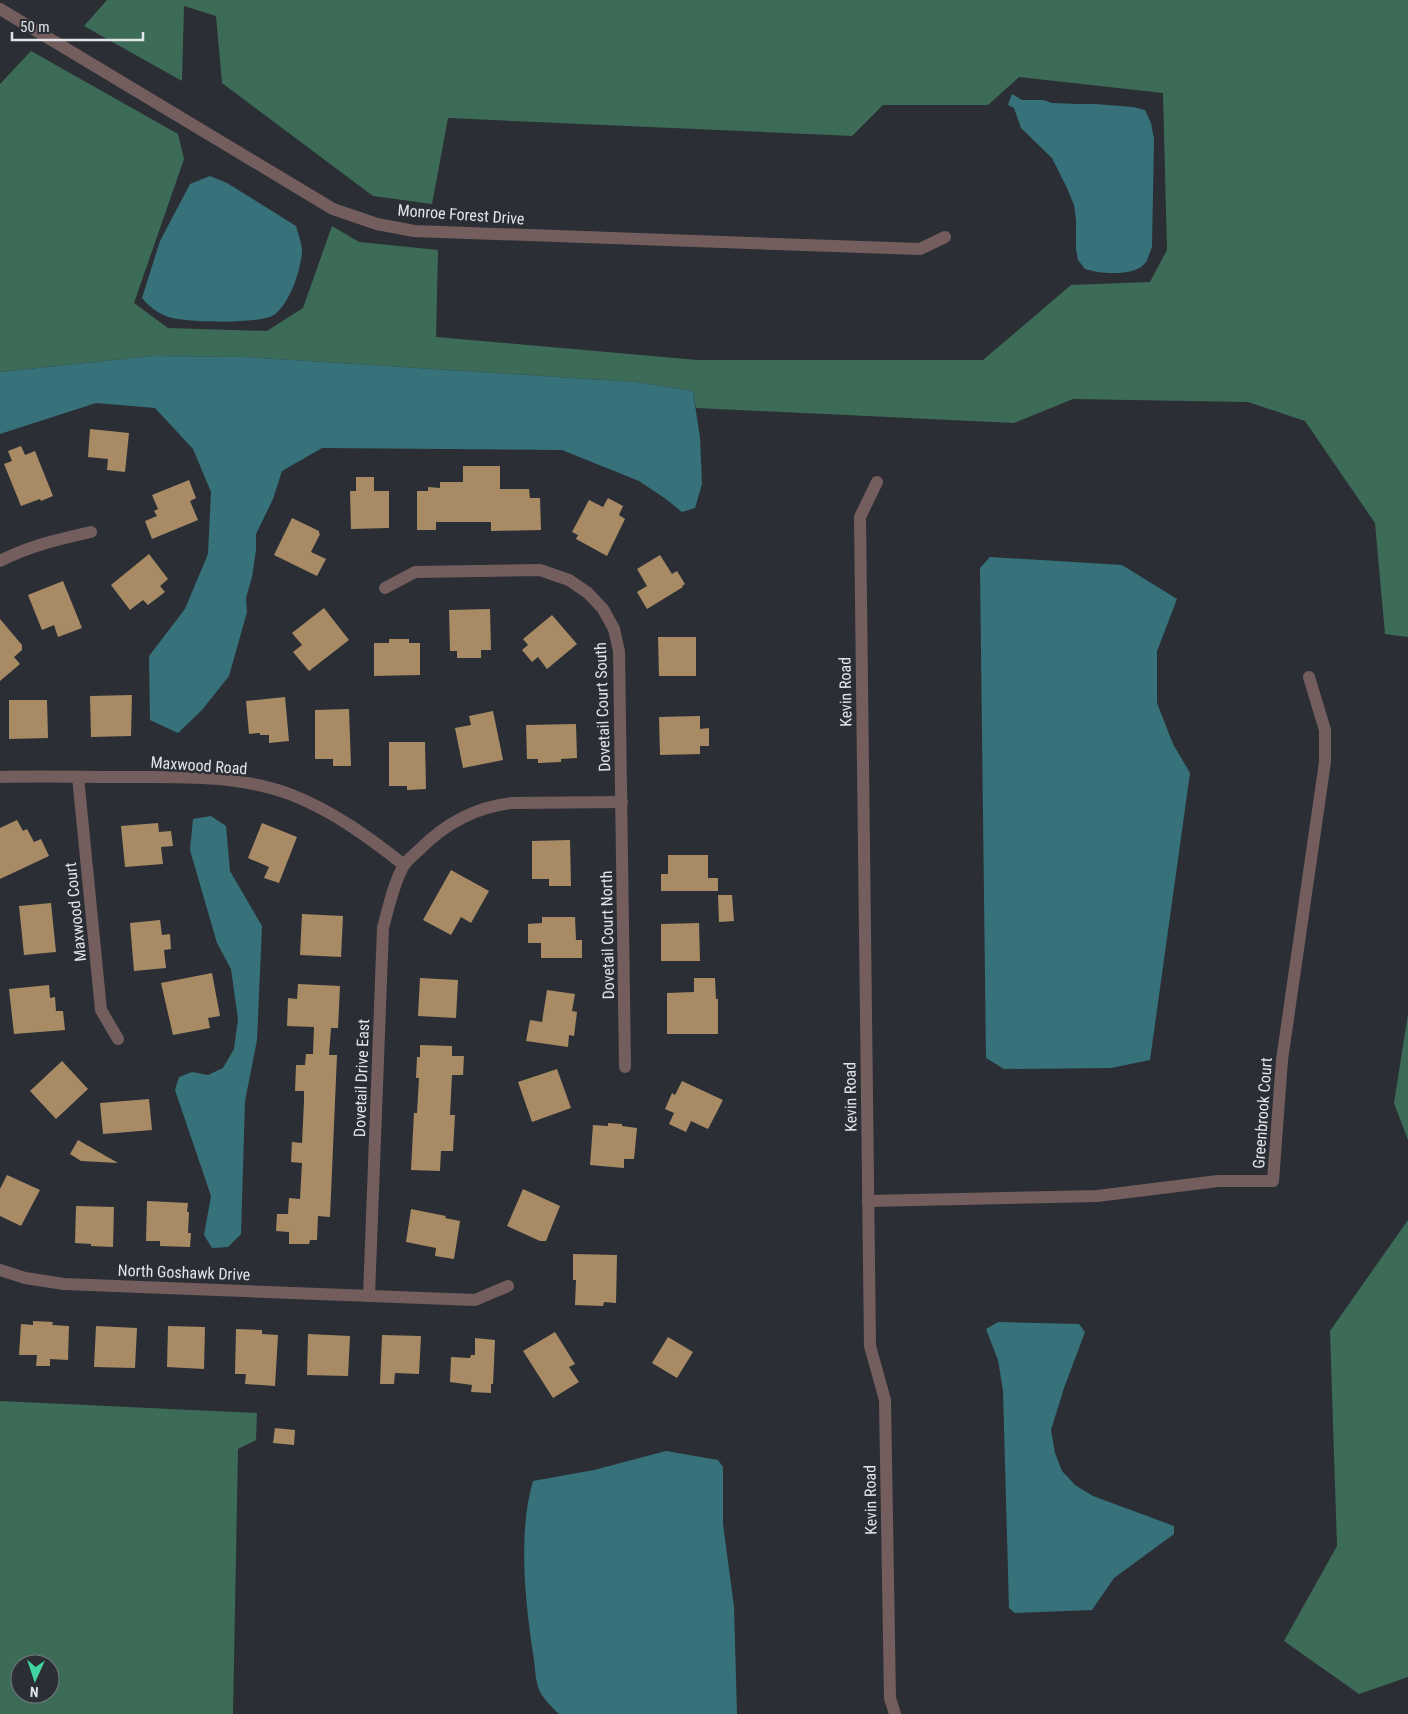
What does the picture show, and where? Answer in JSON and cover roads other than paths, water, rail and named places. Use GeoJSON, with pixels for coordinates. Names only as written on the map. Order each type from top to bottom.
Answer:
{"type":"FeatureCollection","features":[{"type":"Feature","properties":{"kind":"street","name":"Monroe Forest Drive"},"geometry":{"type":"LineString","coordinates":[[0,9],[333,209],[377,224],[414,230],[914,249],[920,249],[945,237]]}},
{"type":"Feature","properties":{"kind":"street","name":"Kevin Road"},"geometry":{"type":"LineString","coordinates":[[877,482],[860,516],[870,1346],[885,1400],[890,1698],[895,1714]]}},
{"type":"Feature","properties":{"kind":"street"},"geometry":{"type":"LineString","coordinates":[[0,561],[46,542],[90,532]]}},
{"type":"Feature","properties":{"kind":"street","name":"Dovetail Court South"},"geometry":{"type":"LineString","coordinates":[[385,588],[415,572],[540,570],[569,580],[588,593],[603,609],[614,629],[619,651],[622,802]]}},
{"type":"Feature","properties":{"kind":"street","name":"Greenbrook Court"},"geometry":{"type":"LineString","coordinates":[[868,1201],[1097,1196],[1218,1181],[1273,1181],[1282,1060],[1325,762],[1325,730],[1309,677]]}},
{"type":"Feature","properties":{"kind":"street","name":"Maxwood Road"},"geometry":{"type":"LineString","coordinates":[[0,777],[192,778],[229,780],[266,787],[292,795],[342,821],[375,842],[404,866]]}},
{"type":"Feature","properties":{"kind":"street","name":"Maxwood Court"},"geometry":{"type":"LineString","coordinates":[[78,777],[101,1010],[118,1039]]}},
{"type":"Feature","properties":{"kind":"street"},"geometry":{"type":"LineString","coordinates":[[404,866],[435,834],[454,821],[498,804],[622,802]]}},
{"type":"Feature","properties":{"kind":"street","name":"Dovetail Court North"},"geometry":{"type":"LineString","coordinates":[[622,802],[625,1067]]}},
{"type":"Feature","properties":{"kind":"street","name":"Dovetail Drive East"},"geometry":{"type":"LineString","coordinates":[[368,1296],[383,928],[390,900],[404,866]]}},
{"type":"Feature","properties":{"kind":"street","name":"North Goshawk Drive"},"geometry":{"type":"LineString","coordinates":[[0,1270],[25,1278],[64,1284],[475,1300],[508,1286]]}},
{"type":"Feature","properties":{"kind":"water"},"geometry":{"type":"Polygon","coordinates":[[[1012,94],[1022,100],[1133,107],[1145,110],[1151,123],[1154,139],[1152,247],[1146,262],[1141,267],[1126,272],[1099,272],[1085,269],[1078,260],[1074,205],[1052,158],[1021,128],[1014,108],[1008,105],[1012,94]]]}},
{"type":"Feature","properties":{"kind":"water"},"geometry":{"type":"Polygon","coordinates":[[[210,176],[227,183],[296,226],[302,249],[300,266],[289,296],[272,316],[264,319],[236,321],[187,320],[166,316],[142,298],[160,241],[190,184],[210,176]]]}},
{"type":"Feature","properties":{"kind":"water"},"geometry":{"type":"Polygon","coordinates":[[[152,356],[246,357],[635,382],[693,391],[700,438],[702,484],[695,508],[682,512],[639,481],[562,450],[322,448],[282,471],[273,499],[256,534],[252,577],[246,598],[247,612],[229,676],[202,710],[178,733],[150,720],[149,656],[185,609],[208,554],[211,492],[193,449],[155,408],[96,403],[0,434],[0,372],[152,356]]]}},
{"type":"Feature","properties":{"kind":"water"},"geometry":{"type":"Polygon","coordinates":[[[990,557],[1122,565],[1177,599],[1157,651],[1157,703],[1173,744],[1190,773],[1150,1060],[1111,1068],[1004,1069],[986,1058],[980,568],[990,557]]]}},
{"type":"Feature","properties":{"kind":"water"},"geometry":{"type":"Polygon","coordinates":[[[211,816],[226,826],[230,871],[262,926],[257,1040],[245,1101],[241,1234],[228,1247],[212,1248],[204,1235],[211,1196],[175,1090],[179,1077],[192,1072],[208,1075],[223,1068],[234,1049],[238,1019],[231,969],[217,943],[190,850],[193,819],[211,816]]]}},
{"type":"Feature","properties":{"kind":"water"},"geometry":{"type":"Polygon","coordinates":[[[998,1322],[1079,1324],[1085,1332],[1051,1430],[1055,1453],[1062,1471],[1075,1485],[1093,1496],[1174,1526],[1174,1534],[1114,1578],[1092,1610],[1015,1613],[1009,1608],[1003,1391],[998,1360],[986,1329],[998,1322]]]}},
{"type":"Feature","properties":{"kind":"water"},"geometry":{"type":"Polygon","coordinates":[[[666,1451],[718,1460],[723,1467],[723,1524],[734,1607],[737,1714],[559,1714],[544,1698],[538,1687],[528,1611],[524,1544],[528,1501],[533,1481],[594,1470],[666,1451]]]}}]}
